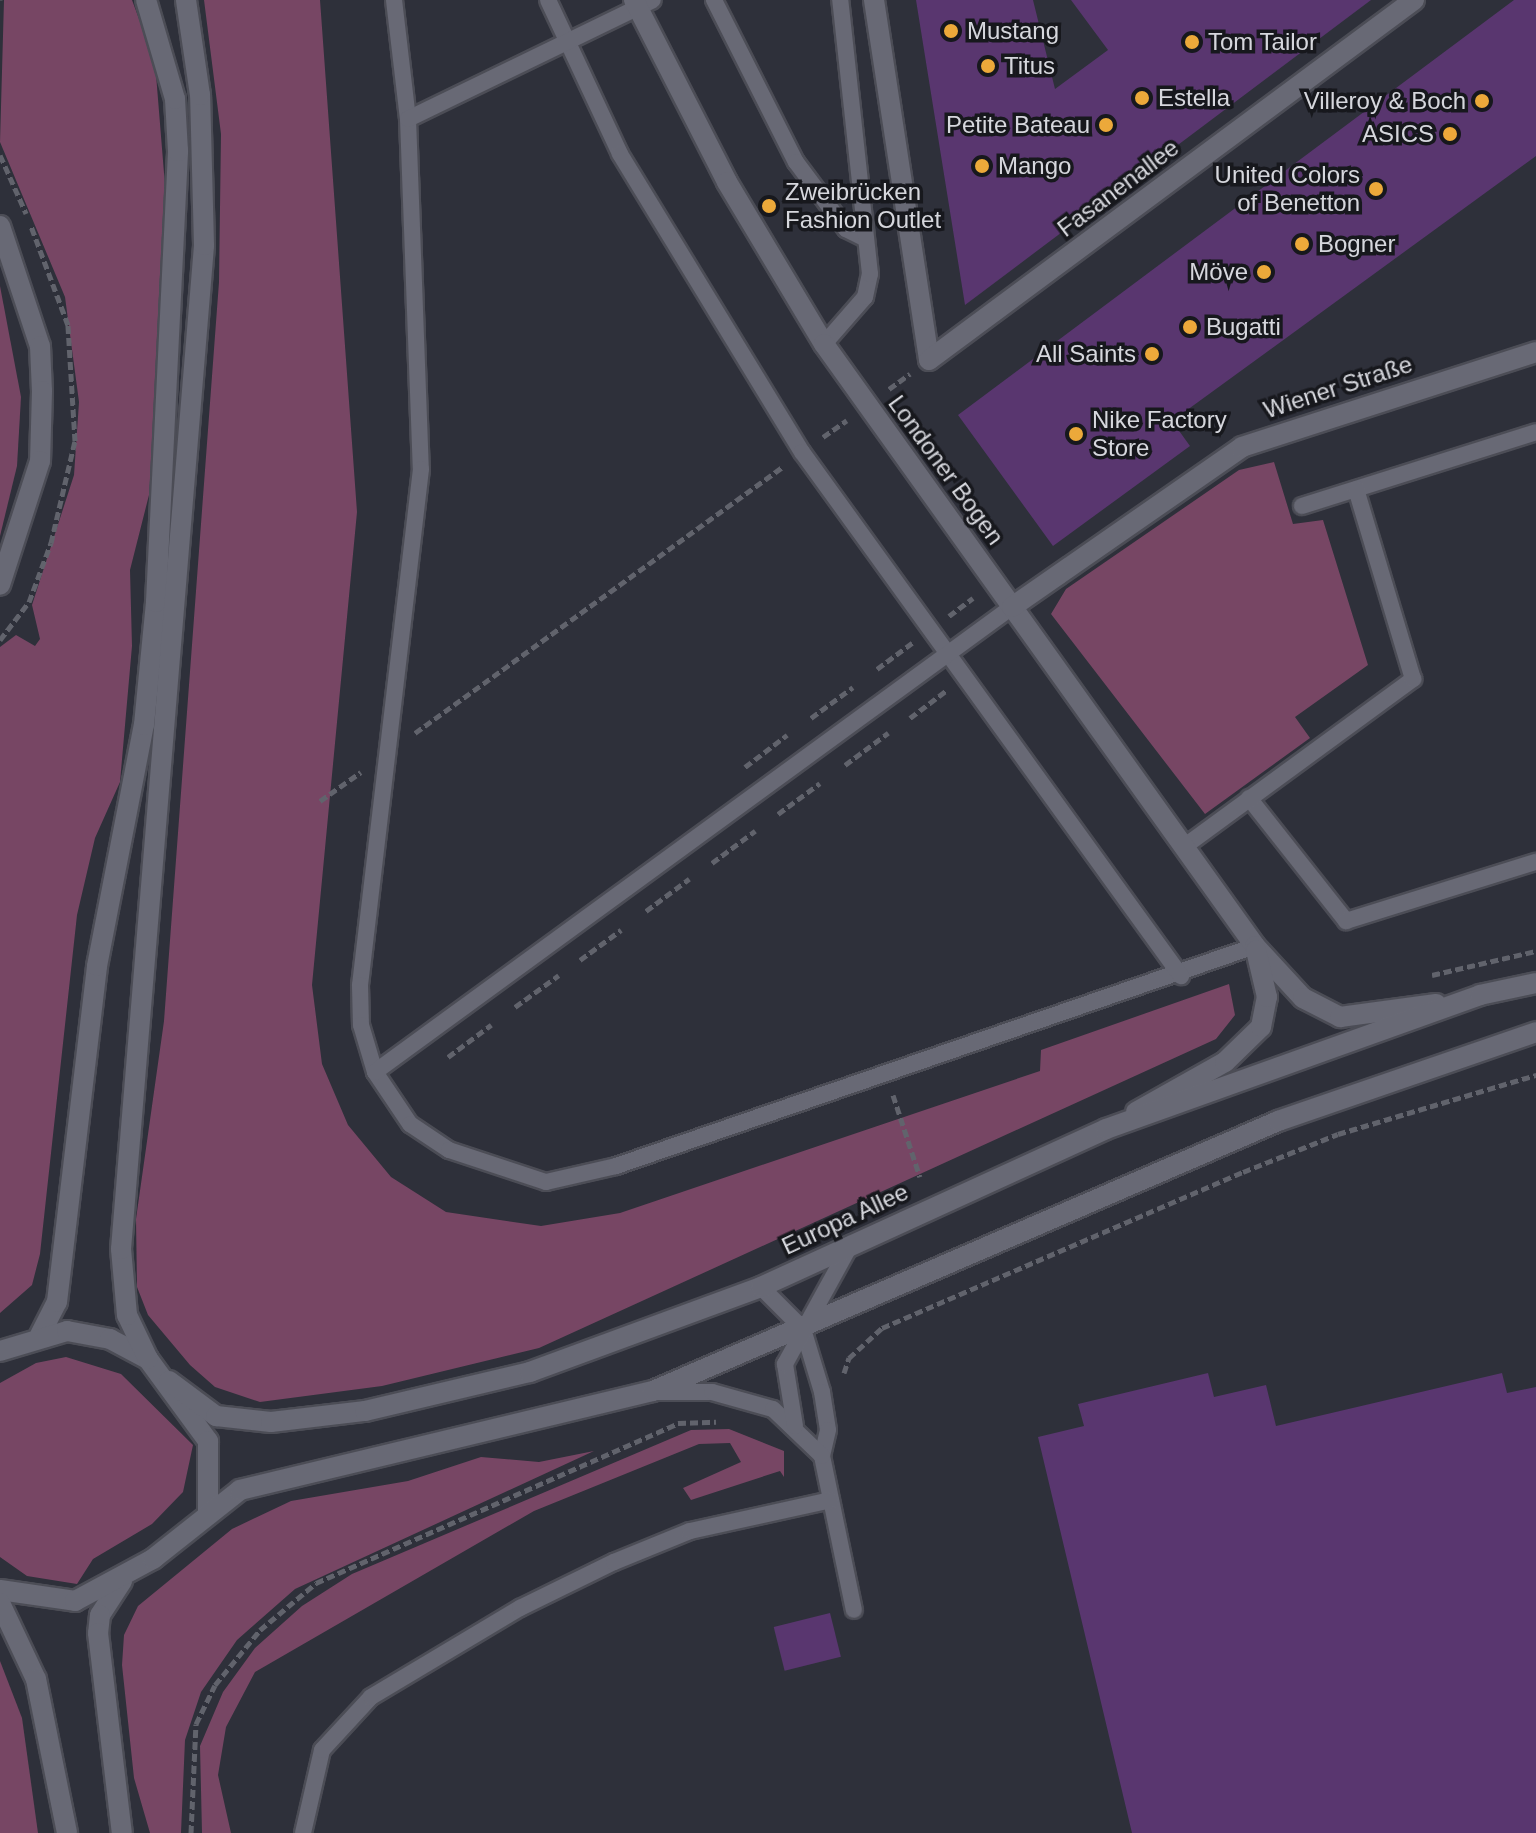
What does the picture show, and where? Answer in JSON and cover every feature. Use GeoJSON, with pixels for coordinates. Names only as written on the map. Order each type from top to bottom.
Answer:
{"type":"FeatureCollection","features":[{"type":"Feature","properties":{"kind":"main road"},"geometry":{"type":"LineString","coordinates":[[40,1335],[57,1302],[97,966],[144,725],[156,602],[178,151],[175,99],[146,0]]}},
{"type":"Feature","properties":{"kind":"main road"},"geometry":{"type":"LineString","coordinates":[[183,0],[200,95],[204,245],[121,1249],[127,1315],[148,1359],[169,1381],[208,1441],[208,1512]]}},
{"type":"Feature","properties":{"kind":"main road"},"geometry":{"type":"LineString","coordinates":[[874,0],[929,360]]}},
{"type":"Feature","properties":{"kind":"main road","name":"Fasanenallee"},"geometry":{"type":"LineString","coordinates":[[929,360],[1414,0]]}},
{"type":"Feature","properties":{"kind":"main road","name":"Londoner Bogen"},"geometry":{"type":"LineString","coordinates":[[641,3],[727,182],[824,344],[1255,946],[1303,998],[1340,1017],[1370,1018],[1480,995]]}},
{"type":"Feature","properties":{"kind":"main road"},"geometry":{"type":"LineString","coordinates":[[0,226],[40,346],[42,391],[40,461],[0,585]]}},
{"type":"Feature","properties":{"kind":"main road","name":"Wiener Straße"},"geometry":{"type":"LineString","coordinates":[[1012,607],[1242,447],[1536,352]]}},
{"type":"Feature","properties":{"kind":"main road","name":"Londoner Bogen"},"geometry":{"type":"LineString","coordinates":[[1106,1129],[1225,1062],[1254,1035],[1267,1008],[1255,946]]}},
{"type":"Feature","properties":{"kind":"main road","name":"Europa Allee"},"geometry":{"type":"LineString","coordinates":[[169,1381],[228,1420],[365,1411],[583,1356],[761,1287],[1106,1129],[1480,995],[1536,983]]}},
{"type":"Feature","properties":{"kind":"main road"},"geometry":{"type":"LineString","coordinates":[[0,1590],[75,1601],[130,1571],[208,1512],[263,1483],[539,1424],[653,1391],[803,1329],[1278,1121],[1536,1032]]}},
{"type":"Feature","properties":{"kind":"main road"},"geometry":{"type":"LineString","coordinates":[[0,1351],[40,1335],[87,1333],[148,1359]]}},
{"type":"Feature","properties":{"kind":"main road"},"geometry":{"type":"LineString","coordinates":[[122,1833],[98,1633],[110,1596],[130,1571]]}},
{"type":"Feature","properties":{"kind":"main road"},"geometry":{"type":"LineString","coordinates":[[0,1603],[36,1679],[67,1833]]}},
{"type":"Feature","properties":{"kind":"lane"},"geometry":{"type":"LineString","coordinates":[[394,0],[408,119],[421,469],[360,985],[361,1025],[375,1072],[410,1124],[449,1150],[546,1182],[886,1075],[1181,976],[1255,946]]}},
{"type":"Feature","properties":{"kind":"lane"},"geometry":{"type":"LineString","coordinates":[[548,0],[620,154],[802,452],[1181,976]]}},
{"type":"Feature","properties":{"kind":"lane"},"geometry":{"type":"LineString","coordinates":[[714,0],[796,162],[846,229],[866,239]]}},
{"type":"Feature","properties":{"kind":"lane"},"geometry":{"type":"LineString","coordinates":[[824,344],[865,297],[866,239],[840,0]]}},
{"type":"Feature","properties":{"kind":"lane"},"geometry":{"type":"LineString","coordinates":[[408,119],[567,44],[641,3]]}},
{"type":"Feature","properties":{"kind":"lane"},"geometry":{"type":"LineString","coordinates":[[1302,506],[1536,432]]}},
{"type":"Feature","properties":{"kind":"lane"},"geometry":{"type":"LineString","coordinates":[[1185,846],[1413,679],[1356,489]]}},
{"type":"Feature","properties":{"kind":"lane"},"geometry":{"type":"LineString","coordinates":[[375,1072],[1012,607]]}},
{"type":"Feature","properties":{"kind":"lane"},"geometry":{"type":"LineString","coordinates":[[1249,798],[1346,921],[1536,862]]}},
{"type":"Feature","properties":{"kind":"lane"},"geometry":{"type":"LineString","coordinates":[[795,1426],[783,1379],[803,1329],[851,1244]]}},
{"type":"Feature","properties":{"kind":"lane"},"geometry":{"type":"LineString","coordinates":[[761,1287],[803,1329],[826,1417],[822,1456],[854,1610]]}},
{"type":"Feature","properties":{"kind":"lane"},"geometry":{"type":"LineString","coordinates":[[653,1391],[735,1397],[773,1409],[795,1426],[822,1456]]}},
{"type":"Feature","properties":{"kind":"lane"},"geometry":{"type":"LineString","coordinates":[[303,1833],[322,1750],[371,1697],[520,1608],[614,1562],[690,1531],[831,1500]]}},
{"type":"Feature","properties":{"kind":"path"},"geometry":{"type":"LineString","coordinates":[[879,397],[929,360]]}},
{"type":"Feature","properties":{"kind":"path"},"geometry":{"type":"LineString","coordinates":[[320,801],[856,413]]}},
{"type":"Feature","properties":{"kind":"path"},"geometry":{"type":"LineString","coordinates":[[943,620],[983,590]]}},
{"type":"Feature","properties":{"kind":"path"},"geometry":{"type":"LineString","coordinates":[[877,669],[920,637]]}},
{"type":"Feature","properties":{"kind":"path"},"geometry":{"type":"LineString","coordinates":[[910,718],[954,685]]}},
{"type":"Feature","properties":{"kind":"path"},"geometry":{"type":"LineString","coordinates":[[811,718],[853,687]]}},
{"type":"Feature","properties":{"kind":"path"},"geometry":{"type":"LineString","coordinates":[[845,765],[888,733]]}},
{"type":"Feature","properties":{"kind":"path"},"geometry":{"type":"LineString","coordinates":[[745,767],[787,735]]}},
{"type":"Feature","properties":{"kind":"path"},"geometry":{"type":"LineString","coordinates":[[778,814],[820,783]]}},
{"type":"Feature","properties":{"kind":"path"},"geometry":{"type":"LineString","coordinates":[[712,863],[755,831]]}},
{"type":"Feature","properties":{"kind":"path"},"geometry":{"type":"LineString","coordinates":[[646,911],[689,879]]}},
{"type":"Feature","properties":{"kind":"path"},"geometry":{"type":"LineString","coordinates":[[580,960],[621,930]]}},
{"type":"Feature","properties":{"kind":"path"},"geometry":{"type":"LineString","coordinates":[[515,1007],[559,975]]}},
{"type":"Feature","properties":{"kind":"path"},"geometry":{"type":"LineString","coordinates":[[448,1057],[491,1025]]}},
{"type":"Feature","properties":{"kind":"path"},"geometry":{"type":"LineString","coordinates":[[886,1075],[920,1177]]}},
{"type":"Feature","properties":{"kind":"path"},"geometry":{"type":"LineString","coordinates":[[840,1384],[849,1358],[882,1328],[1338,1134],[1536,1075]]}},
{"type":"Feature","properties":{"kind":"path"},"geometry":{"type":"LineString","coordinates":[[191,1833],[196,1724],[215,1685],[260,1630],[316,1583],[678,1423],[731,1423]]}},
{"type":"Feature","properties":{"kind":"shaded area"},"geometry":{"type":"Polygon","coordinates":[[[4,0],[132,0],[155,62],[170,247],[149,495],[130,570],[132,646],[120,782],[95,838],[77,915],[40,1254],[32,1285],[0,1313],[0,647],[16,635],[35,646],[40,639],[32,605],[74,475],[79,402],[65,297],[0,142],[4,0]]]}},
{"type":"Feature","properties":{"kind":"shaded area"},"geometry":{"type":"Polygon","coordinates":[[[204,0],[320,0],[357,512],[312,985],[322,1064],[348,1125],[391,1177],[446,1212],[541,1226],[620,1213],[1040,1071],[1041,1050],[1229,984],[1235,1015],[1216,1039],[539,1348],[382,1386],[260,1402],[215,1387],[190,1365],[148,1315],[137,1287],[136,1219],[164,1021],[219,282],[221,134],[204,0]]]}},
{"type":"Feature","properties":{"kind":"shaded area"},"geometry":{"type":"Polygon","coordinates":[[[0,286],[21,397],[17,466],[0,536],[0,286]]]}},
{"type":"Feature","properties":{"kind":"shaded area"},"geometry":{"type":"Polygon","coordinates":[[[1274,462],[1293,524],[1323,520],[1368,665],[1295,717],[1310,738],[1205,814],[1051,614],[1066,589],[1239,470],[1274,462]]]}},
{"type":"Feature","properties":{"kind":"shaded area"},"geometry":{"type":"Polygon","coordinates":[[[66,1357],[121,1374],[193,1445],[183,1492],[152,1524],[93,1559],[77,1584],[27,1576],[0,1557],[0,1383],[36,1363],[66,1357]]]}},
{"type":"Feature","properties":{"kind":"shaded area"},"geometry":{"type":"Polygon","coordinates":[[[729,1429],[784,1451],[784,1477],[780,1471],[691,1500],[683,1488],[741,1462],[730,1443],[699,1444],[534,1511],[255,1672],[226,1727],[218,1775],[231,1833],[202,1833],[200,1746],[223,1692],[255,1648],[302,1606],[352,1574],[691,1430],[729,1429]]]}},
{"type":"Feature","properties":{"kind":"shaded area"},"geometry":{"type":"Polygon","coordinates":[[[594,1451],[295,1589],[237,1640],[201,1692],[185,1740],[181,1833],[150,1833],[134,1778],[122,1665],[124,1635],[138,1606],[232,1529],[291,1501],[408,1481],[481,1457],[539,1462],[594,1451]]]}},
{"type":"Feature","properties":{"kind":"shaded area"},"geometry":{"type":"Polygon","coordinates":[[[0,1661],[22,1718],[38,1833],[0,1833],[0,1661]]]}},
{"type":"Feature","properties":{"kind":"building"},"geometry":{"type":"Polygon","coordinates":[[[916,0],[1033,0],[1055,89],[1108,50],[1071,0],[1371,0],[965,305],[916,0]]]}},
{"type":"Feature","properties":{"kind":"building"},"geometry":{"type":"Polygon","coordinates":[[[1514,0],[1536,0],[1536,156],[1172,421],[1190,446],[1053,546],[958,415],[1514,0]]]}},
{"type":"Feature","properties":{"kind":"building"},"geometry":{"type":"Polygon","coordinates":[[[1208,1373],[1214,1397],[1266,1385],[1276,1426],[1502,1373],[1507,1393],[1536,1387],[1536,1833],[1132,1833],[1038,1437],[1084,1426],[1078,1404],[1208,1373]]]}},
{"type":"Feature","properties":{"kind":"building"},"geometry":{"type":"Polygon","coordinates":[[[830,1613],[841,1657],[785,1671],[774,1627],[830,1613]]]}},
{"type":"Feature","properties":{"kind":"place","name":"Mustang"},"geometry":{"type":"Point","coordinates":[951,31]}},
{"type":"Feature","properties":{"kind":"place","name":"Tom Tailor"},"geometry":{"type":"Point","coordinates":[1192,42]}},
{"type":"Feature","properties":{"kind":"place","name":"Titus"},"geometry":{"type":"Point","coordinates":[988,66]}},
{"type":"Feature","properties":{"kind":"place","name":"Estella"},"geometry":{"type":"Point","coordinates":[1142,98]}},
{"type":"Feature","properties":{"kind":"place","name":"Villeroy & Boch"},"geometry":{"type":"Point","coordinates":[1482,101]}},
{"type":"Feature","properties":{"kind":"place","name":"Petite Bateau"},"geometry":{"type":"Point","coordinates":[1106,125]}},
{"type":"Feature","properties":{"kind":"place","name":"ASICS"},"geometry":{"type":"Point","coordinates":[1450,134]}},
{"type":"Feature","properties":{"kind":"place","name":"Mango"},"geometry":{"type":"Point","coordinates":[982,166]}},
{"type":"Feature","properties":{"kind":"place","name":"United Colors of Benetton"},"geometry":{"type":"Point","coordinates":[1376,189]}},
{"type":"Feature","properties":{"kind":"place","name":"Zweibrücken Fashion Outlet"},"geometry":{"type":"Point","coordinates":[769,206]}},
{"type":"Feature","properties":{"kind":"place","name":"Bogner"},"geometry":{"type":"Point","coordinates":[1302,244]}},
{"type":"Feature","properties":{"kind":"place","name":"Möve"},"geometry":{"type":"Point","coordinates":[1264,272]}},
{"type":"Feature","properties":{"kind":"place","name":"Bugatti"},"geometry":{"type":"Point","coordinates":[1190,327]}},
{"type":"Feature","properties":{"kind":"place","name":"All Saints"},"geometry":{"type":"Point","coordinates":[1152,354]}},
{"type":"Feature","properties":{"kind":"place","name":"Nike Factory Store"},"geometry":{"type":"Point","coordinates":[1076,434]}}]}
